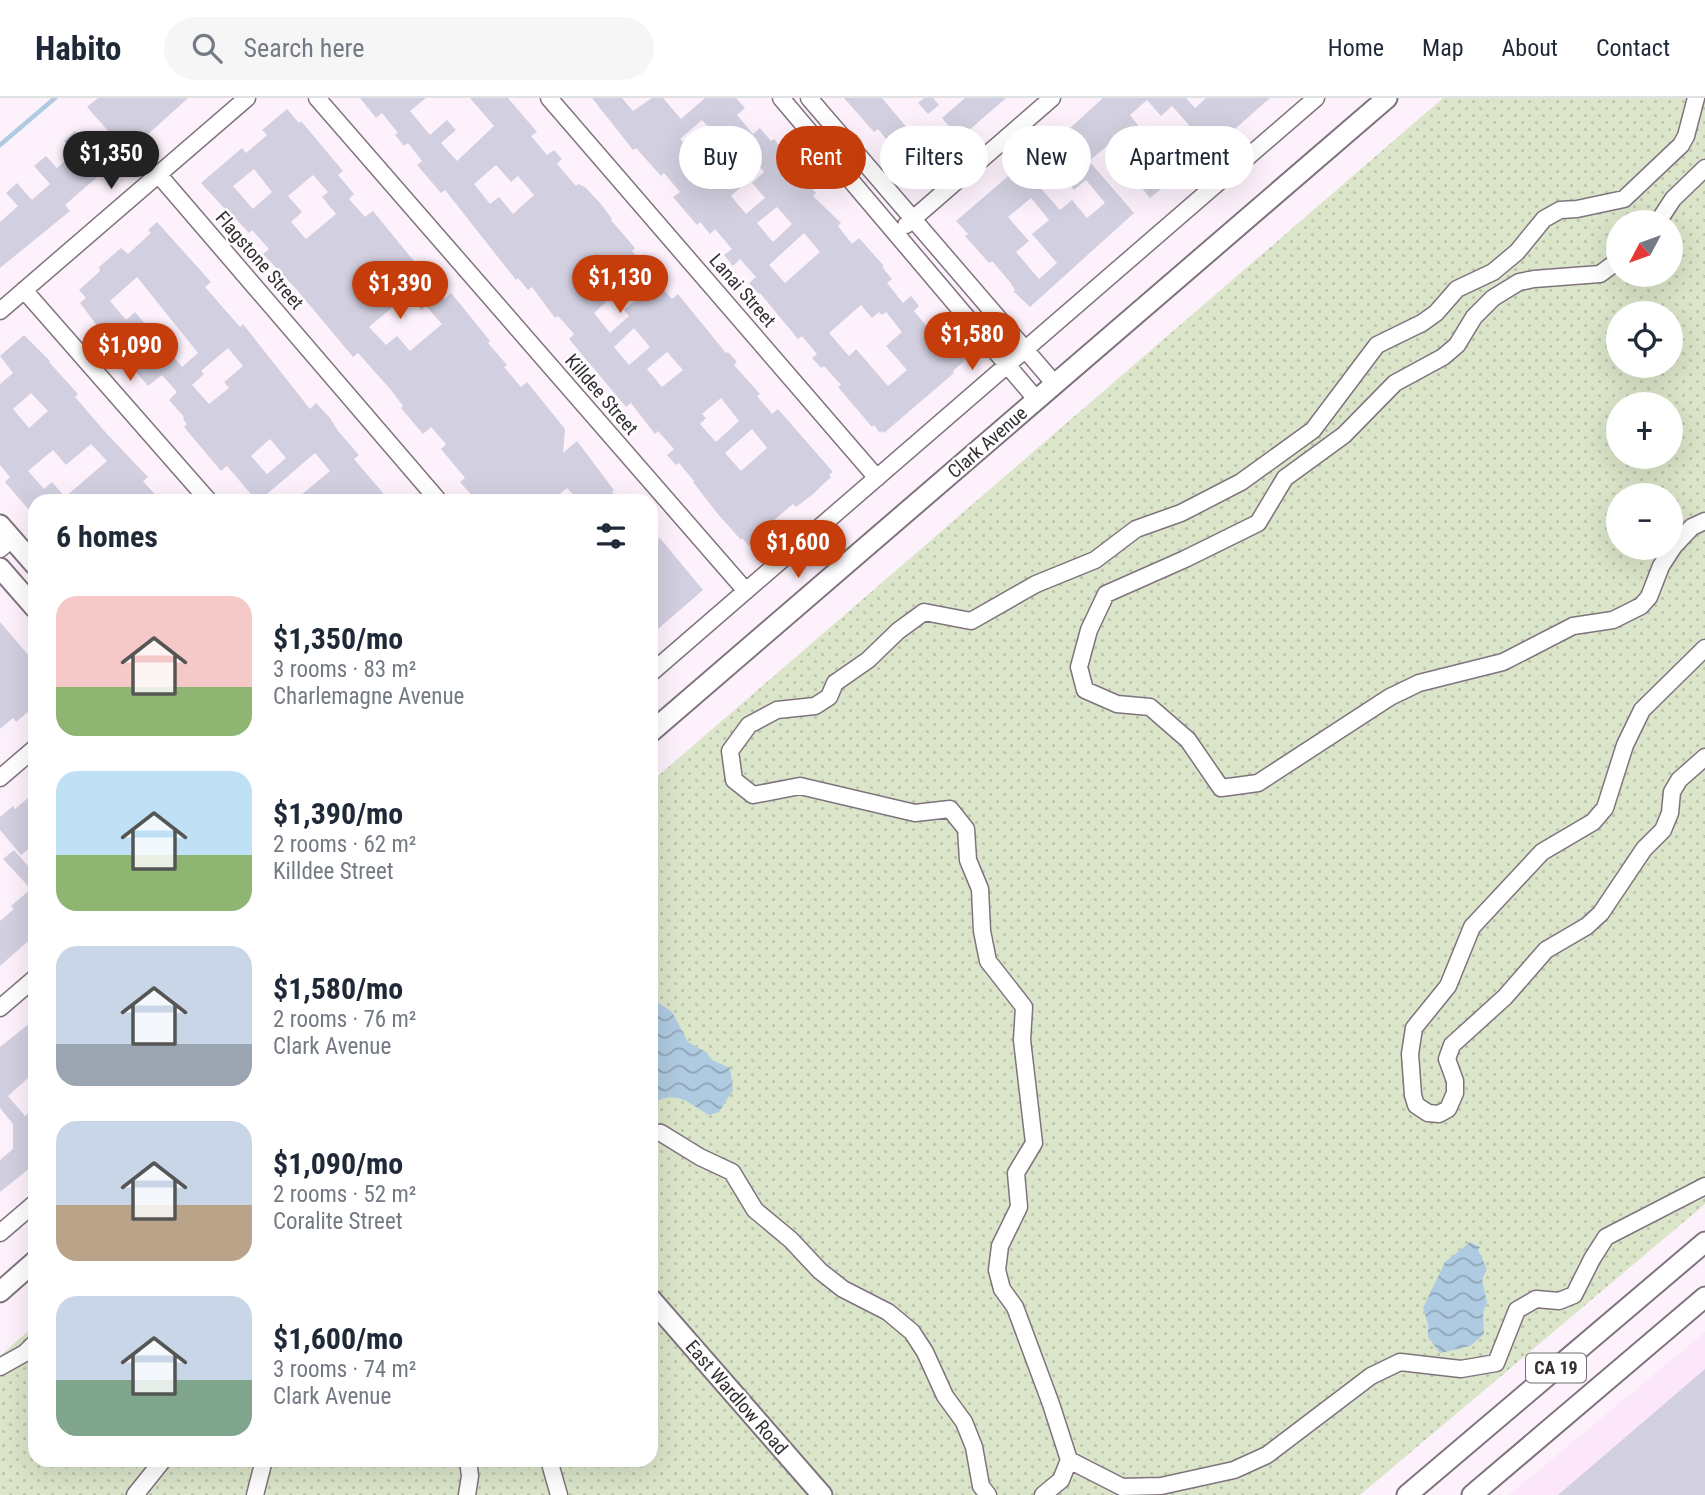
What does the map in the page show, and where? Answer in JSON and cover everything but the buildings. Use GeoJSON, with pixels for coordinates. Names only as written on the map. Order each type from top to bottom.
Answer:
{"type":"FeatureCollection","features":[{"type":"Feature","properties":{"kind":"main road","name":"Clark Avenue"},"geometry":{"type":"LineString","coordinates":[[658,726],[1387,98]]}},
{"type":"Feature","properties":{"kind":"main road"},"geometry":{"type":"LineString","coordinates":[[4,537],[28,559]]}},
{"type":"Feature","properties":{"kind":"main road"},"geometry":{"type":"LineString","coordinates":[[0,568],[28,600]]}},
{"type":"Feature","properties":{"kind":"main road","name":"CA 19"},"geometry":{"type":"LineString","coordinates":[[1406,1495],[1705,1242]]}},
{"type":"Feature","properties":{"kind":"main road"},"geometry":{"type":"LineString","coordinates":[[0,1292],[28,1267]]}},
{"type":"Feature","properties":{"kind":"main road","name":"CA 19"},"geometry":{"type":"LineString","coordinates":[[1472,1495],[1705,1297]]}},
{"type":"Feature","properties":{"kind":"main road","name":"East Wardlow Road"},"geometry":{"type":"LineString","coordinates":[[658,1307],[822,1495]]}},
{"type":"Feature","properties":{"kind":"street"},"geometry":{"type":"LineString","coordinates":[[0,311],[247,98]]}},
{"type":"Feature","properties":{"kind":"street","name":"Killdee Street"},"geometry":{"type":"LineString","coordinates":[[317,98],[746,591]]}},
{"type":"Feature","properties":{"kind":"street","name":"Lanai Street"},"geometry":{"type":"LineString","coordinates":[[549,98],[877,478]]}},
{"type":"Feature","properties":{"kind":"street"},"geometry":{"type":"LineString","coordinates":[[809,98],[1054,383]]}},
{"type":"Feature","properties":{"kind":"street"},"geometry":{"type":"LineString","coordinates":[[896,233],[1052,98]]}},
{"type":"Feature","properties":{"kind":"street"},"geometry":{"type":"LineString","coordinates":[[658,668],[1316,98]]}},
{"type":"Feature","properties":{"kind":"street"},"geometry":{"type":"LineString","coordinates":[[1043,1495],[1061,1480],[1069,1460],[1028,1343],[1014,1307],[1002,1289],[997,1270],[1000,1246],[1018,1207],[1016,1173],[1034,1143],[1022,1040],[1024,1007],[988,961],[982,931],[980,889],[968,860],[966,829],[950,809],[915,813],[800,786],[752,794],[734,780],[730,751],[748,725],[778,710],[815,706],[829,697],[835,683],[868,660],[898,631],[924,612],[971,621],[1037,584],[1095,560],[1136,529],[1181,513],[1241,482],[1313,430],[1377,345],[1422,323],[1436,313],[1457,289],[1493,272],[1517,252],[1544,219],[1560,209],[1577,209],[1625,199],[1681,145],[1696,98]]}},
{"type":"Feature","properties":{"kind":"street"},"geometry":{"type":"LineString","coordinates":[[784,99],[1036,399]]}},
{"type":"Feature","properties":{"kind":"street"},"geometry":{"type":"LineString","coordinates":[[1666,210],[1673,199],[1705,168]]}},
{"type":"Feature","properties":{"kind":"street","name":"Flagstone Street"},"geometry":{"type":"LineString","coordinates":[[158,174],[433,494]]}},
{"type":"Feature","properties":{"kind":"street"},"geometry":{"type":"LineString","coordinates":[[1606,270],[1600,274],[1520,282],[1493,298],[1474,317],[1457,345],[1443,357],[1395,383],[1343,435],[1285,478],[1258,523],[1106,594],[1089,630],[1079,667],[1085,690],[1117,704],[1150,707],[1188,740],[1221,788],[1258,783],[1390,696],[1419,683],[1503,662],[1573,626],[1613,620],[1641,606],[1649,597],[1661,566],[1674,546],[1692,527],[1705,521]]}},
{"type":"Feature","properties":{"kind":"street"},"geometry":{"type":"LineString","coordinates":[[24,290],[203,494]]}},
{"type":"Feature","properties":{"kind":"street"},"geometry":{"type":"LineString","coordinates":[[1705,648],[1642,710],[1625,745],[1605,808],[1593,822],[1542,852],[1472,927],[1448,986],[1414,1028],[1410,1054],[1416,1105],[1428,1113],[1439,1114],[1448,1109],[1455,1093],[1455,1081],[1447,1059],[1452,1045],[1505,997],[1546,950],[1587,926],[1601,913],[1644,849],[1663,830],[1670,813],[1672,792],[1679,780],[1705,757]]}},
{"type":"Feature","properties":{"kind":"street"},"geometry":{"type":"LineString","coordinates":[[0,778],[28,754]]}},
{"type":"Feature","properties":{"kind":"street"},"geometry":{"type":"LineString","coordinates":[[0,1008],[28,984]]}},
{"type":"Feature","properties":{"kind":"street"},"geometry":{"type":"LineString","coordinates":[[658,1133],[732,1172],[755,1210],[791,1240],[820,1271],[843,1289],[888,1312],[912,1332],[925,1352],[945,1396],[964,1422],[974,1447],[982,1486],[988,1495]]}},
{"type":"Feature","properties":{"kind":"street"},"geometry":{"type":"LineString","coordinates":[[1069,1460],[1122,1487],[1161,1486],[1234,1471],[1267,1455],[1371,1376],[1400,1363],[1461,1369],[1496,1363],[1517,1310],[1536,1300],[1559,1301],[1574,1295],[1606,1237],[1705,1186]]}},
{"type":"Feature","properties":{"kind":"street"},"geometry":{"type":"LineString","coordinates":[[0,1233],[28,1209]]}},
{"type":"Feature","properties":{"kind":"street"},"geometry":{"type":"LineString","coordinates":[[0,1367],[28,1350]]}},
{"type":"Feature","properties":{"kind":"street"},"geometry":{"type":"LineString","coordinates":[[135,1495],[157,1467]]}},
{"type":"Feature","properties":{"kind":"street"},"geometry":{"type":"LineString","coordinates":[[255,1495],[262,1467]]}},
{"type":"Feature","properties":{"kind":"street"},"geometry":{"type":"LineString","coordinates":[[467,1495],[469,1467]]}},
{"type":"Feature","properties":{"kind":"street"},"geometry":{"type":"LineString","coordinates":[[551,1467],[559,1495]]}},
{"type":"Feature","properties":{"kind":"shaded area"},"geometry":{"type":"Polygon","coordinates":[[[1705,1332],[1705,1495],[1509,1495],[1705,1332]]]}},
{"type":"Feature","properties":{"kind":"green space"},"geometry":{"type":"Polygon","coordinates":[[[1443,98],[1705,98],[1705,1204],[1360,1495],[0,1495],[0,1356],[28,1331],[28,1467],[658,1467],[658,776],[1443,98]]]}},
{"type":"Feature","properties":{"kind":"water"},"geometry":{"type":"Polygon","coordinates":[[[658,1003],[672,1012],[688,1042],[706,1052],[712,1060],[730,1068],[733,1090],[719,1112],[709,1115],[675,1097],[658,1101],[658,1003]]]}},
{"type":"Feature","properties":{"kind":"water"},"geometry":{"type":"Polygon","coordinates":[[[1470,1242],[1480,1247],[1478,1250],[1487,1269],[1482,1280],[1487,1302],[1483,1313],[1484,1334],[1470,1346],[1440,1353],[1428,1337],[1428,1324],[1423,1308],[1445,1262],[1470,1242]]]}},
{"type":"Feature","properties":{"kind":"waterway"},"geometry":{"type":"LineString","coordinates":[[0,145],[55,98]]}}]}
